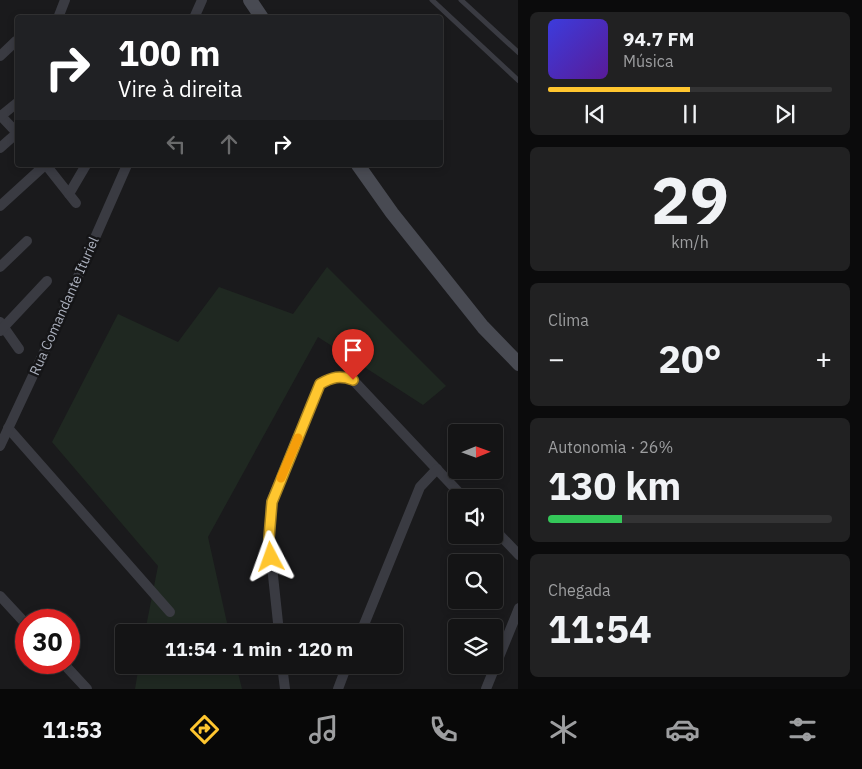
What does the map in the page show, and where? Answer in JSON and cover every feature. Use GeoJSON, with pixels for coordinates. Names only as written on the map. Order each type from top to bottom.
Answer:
{"type":"FeatureCollection","features":[{"type":"Feature","properties":{"kind":"street"},"geometry":{"type":"LineString","coordinates":[[59,15],[65,0]]}},
{"type":"Feature","properties":{"kind":"street"},"geometry":{"type":"LineString","coordinates":[[195,15],[202,0]]}},
{"type":"Feature","properties":{"kind":"street"},"geometry":{"type":"LineString","coordinates":[[250,0],[260,15]]}},
{"type":"Feature","properties":{"kind":"street"},"geometry":{"type":"LineString","coordinates":[[0,56],[15,42]]}},
{"type":"Feature","properties":{"kind":"street"},"geometry":{"type":"LineString","coordinates":[[15,104],[0,116],[15,132]]}},
{"type":"Feature","properties":{"kind":"street"},"geometry":{"type":"LineString","coordinates":[[0,148],[15,136]]}},
{"type":"Feature","properties":{"kind":"street"},"geometry":{"type":"LineString","coordinates":[[0,206],[44,167]]}},
{"type":"Feature","properties":{"kind":"street"},"geometry":{"type":"LineString","coordinates":[[48,167],[76,203]]}},
{"type":"Feature","properties":{"kind":"street"},"geometry":{"type":"LineString","coordinates":[[69,194],[85,167]]}},
{"type":"Feature","properties":{"kind":"street","name":"Rua Comandante Ituriel"},"geometry":{"type":"LineString","coordinates":[[0,446],[127,167]]}},
{"type":"Feature","properties":{"kind":"street"},"geometry":{"type":"LineString","coordinates":[[359,167],[392,213],[482,327],[518,364]]}},
{"type":"Feature","properties":{"kind":"street"},"geometry":{"type":"LineString","coordinates":[[0,267],[27,241]]}},
{"type":"Feature","properties":{"kind":"street"},"geometry":{"type":"LineString","coordinates":[[19,349],[1,326],[47,281]]}},
{"type":"Feature","properties":{"kind":"street"},"geometry":{"type":"LineString","coordinates":[[278,624],[269,538],[272,502],[320,384],[331,378],[342,376],[353,380],[456,489]]}},
{"type":"Feature","properties":{"kind":"street"},"geometry":{"type":"LineString","coordinates":[[8,428],[170,612]]}},
{"type":"Feature","properties":{"kind":"street"},"geometry":{"type":"LineString","coordinates":[[363,624],[420,486],[437,469]]}},
{"type":"Feature","properties":{"kind":"street"},"geometry":{"type":"LineString","coordinates":[[503,539],[518,555]]}},
{"type":"Feature","properties":{"kind":"street"},"geometry":{"type":"LineString","coordinates":[[0,596],[15,612]]}},
{"type":"Feature","properties":{"kind":"street"},"geometry":{"type":"LineString","coordinates":[[486,689],[518,608]]}},
{"type":"Feature","properties":{"kind":"street"},"geometry":{"type":"LineString","coordinates":[[73,674],[87,689]]}},
{"type":"Feature","properties":{"kind":"street"},"geometry":{"type":"LineString","coordinates":[[283,674],[285,689]]}},
{"type":"Feature","properties":{"kind":"street"},"geometry":{"type":"LineString","coordinates":[[338,689],[344,674]]}},
{"type":"Feature","properties":{"kind":"lane"},"geometry":{"type":"LineString","coordinates":[[432,0],[518,81]]}},
{"type":"Feature","properties":{"kind":"lane"},"geometry":{"type":"LineString","coordinates":[[461,0],[518,53]]}},
{"type":"Feature","properties":{"kind":"shaded area"},"geometry":{"type":"Polygon","coordinates":[[[327,267],[446,386],[423,405],[318,337],[208,537],[227,624],[147,624],[158,566],[52,442],[118,314],[178,342],[219,287],[293,314],[327,267]]]}},
{"type":"Feature","properties":{"kind":"shaded area"},"geometry":{"type":"Polygon","coordinates":[[[138,674],[238,674],[242,689],[135,689],[138,674]]]}},
{"type":"Feature","properties":{"kind":"slow traffic"},"geometry":{"type":"LineString","coordinates":[[281,478],[298,438]]}},
{"type":"Feature","properties":{"kind":"route"},"geometry":{"type":"LineString","coordinates":[[271,557],[269,538],[272,502],[320,384],[331,378],[342,376],[353,380]]}}]}
